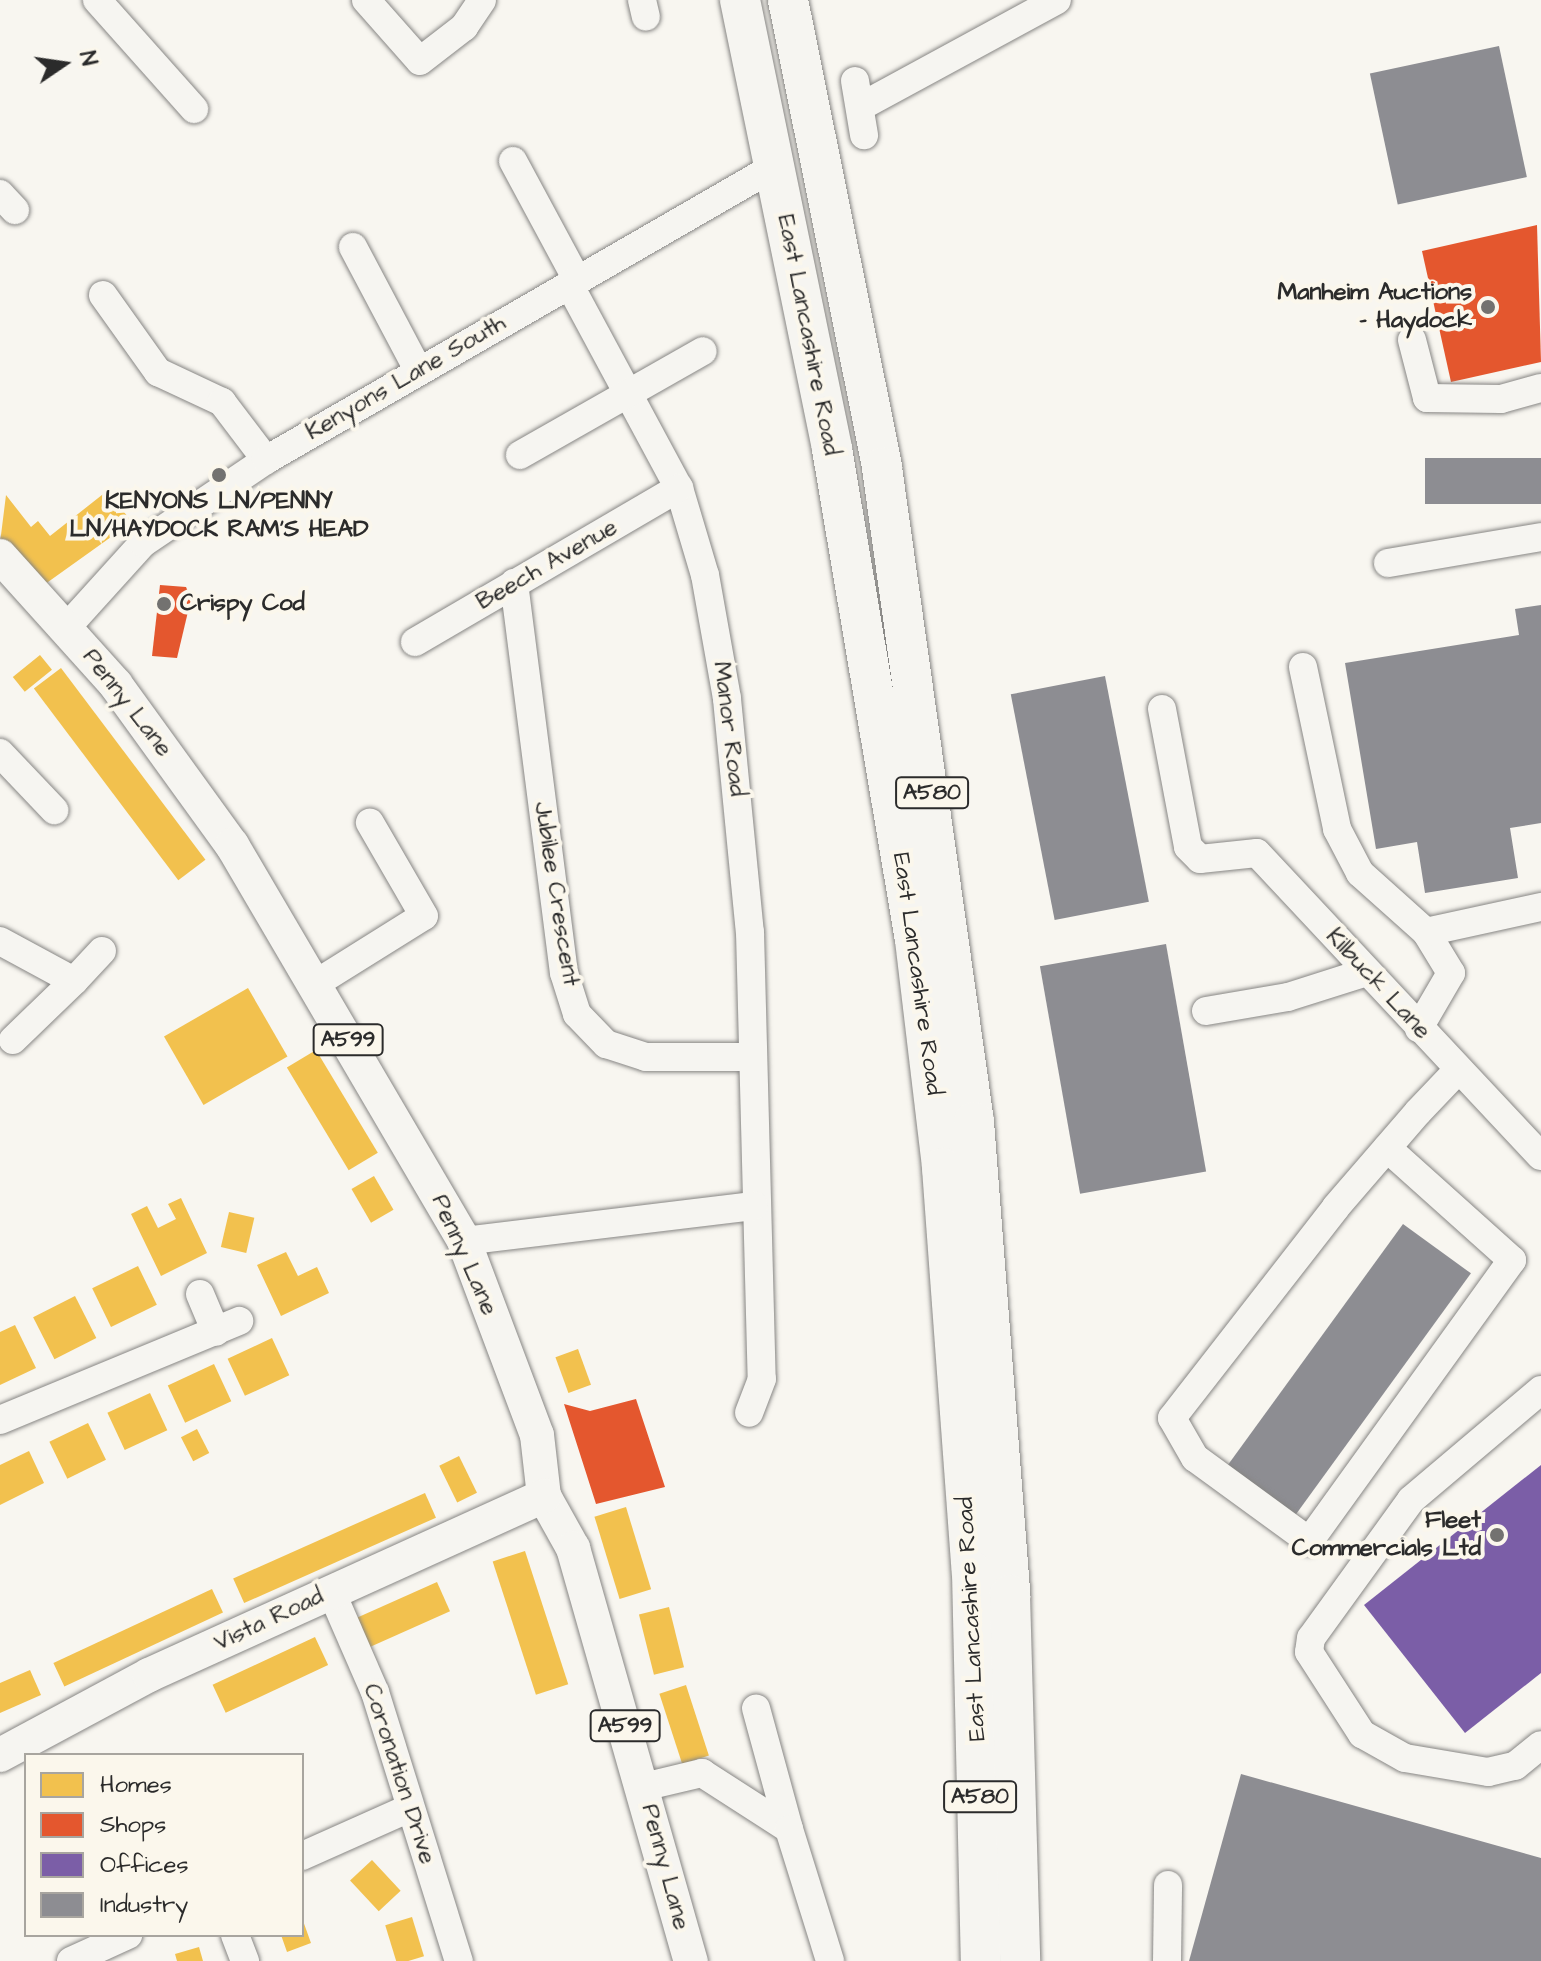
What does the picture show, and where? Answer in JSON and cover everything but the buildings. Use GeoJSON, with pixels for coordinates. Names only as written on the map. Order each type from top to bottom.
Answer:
{"type":"FeatureCollection","features":[{"type":"Feature","properties":{"kind":"highway","name":"East Lancashire Road"},"geometry":{"type":"LineString","coordinates":[[740,0],[846,525],[915,940],[942,1168],[972,1572],[981,1961]]}},
{"type":"Feature","properties":{"kind":"highway","name":"East Lancashire Road"},"geometry":{"type":"LineString","coordinates":[[788,0],[842,248],[950,922],[994,1333],[1010,1595],[1020,1961]]}},
{"type":"Feature","properties":{"kind":"highway"},"geometry":{"type":"LineString","coordinates":[[810,0],[842,248]]}},
{"type":"Feature","properties":{"kind":"main road","name":"A599"},"geometry":{"type":"LineString","coordinates":[[2,561],[67,627]]}},
{"type":"Feature","properties":{"kind":"main road","name":"Penny Lane"},"geometry":{"type":"LineString","coordinates":[[67,627],[232,845],[464,1241],[537,1435],[544,1496],[573,1548],[691,1961]]}},
{"type":"Feature","properties":{"kind":"main road","name":"Vista Road"},"geometry":{"type":"LineString","coordinates":[[0,1755],[149,1675],[544,1496]]}},
{"type":"Feature","properties":{"kind":"street"},"geometry":{"type":"LineString","coordinates":[[97,0],[194,109]]}},
{"type":"Feature","properties":{"kind":"street"},"geometry":{"type":"LineString","coordinates":[[366,0],[420,61],[464,27],[482,0]]}},
{"type":"Feature","properties":{"kind":"street"},"geometry":{"type":"LineString","coordinates":[[864,135],[858,94],[1057,0]]}},
{"type":"Feature","properties":{"kind":"street","name":"Manor Road"},"geometry":{"type":"LineString","coordinates":[[513,161],[679,488],[705,575],[727,699],[749,919],[754,1206],[762,1379],[749,1413]]}},
{"type":"Feature","properties":{"kind":"street","name":"Kenyons Lane South"},"geometry":{"type":"LineString","coordinates":[[67,627],[143,543],[266,460],[774,167]]}},
{"type":"Feature","properties":{"kind":"street"},"geometry":{"type":"LineString","coordinates":[[353,247],[418,370]]}},
{"type":"Feature","properties":{"kind":"street"},"geometry":{"type":"LineString","coordinates":[[101,296],[158,372],[222,402],[266,460]]}},
{"type":"Feature","properties":{"kind":"street"},"geometry":{"type":"LineString","coordinates":[[1412,340],[1427,398],[1501,399],[1541,388]]}},
{"type":"Feature","properties":{"kind":"street"},"geometry":{"type":"LineString","coordinates":[[520,455],[703,351]]}},
{"type":"Feature","properties":{"kind":"street","name":"Beech Avenue"},"geometry":{"type":"LineString","coordinates":[[415,642],[679,488]]}},
{"type":"Feature","properties":{"kind":"street"},"geometry":{"type":"LineString","coordinates":[[1388,563],[1541,537]]}},
{"type":"Feature","properties":{"kind":"street","name":"Jubilee Crescent"},"geometry":{"type":"LineString","coordinates":[[514,583],[564,973],[577,1014],[606,1044],[646,1057],[753,1057]]}},
{"type":"Feature","properties":{"kind":"street"},"geometry":{"type":"LineString","coordinates":[[1303,667],[1337,829],[1360,873],[1426,932],[1451,973],[1419,1028]]}},
{"type":"Feature","properties":{"kind":"street","name":"Kilbuck Lane"},"geometry":{"type":"LineString","coordinates":[[1162,709],[1181,832],[1200,859],[1257,853],[1541,1156]]}},
{"type":"Feature","properties":{"kind":"street"},"geometry":{"type":"LineString","coordinates":[[0,753],[54,810]]}},
{"type":"Feature","properties":{"kind":"street"},"geometry":{"type":"LineString","coordinates":[[315,984],[424,916],[370,823]]}},
{"type":"Feature","properties":{"kind":"street"},"geometry":{"type":"LineString","coordinates":[[1426,932],[1541,907]]}},
{"type":"Feature","properties":{"kind":"street"},"geometry":{"type":"LineString","coordinates":[[0,941],[74,981]]}},
{"type":"Feature","properties":{"kind":"street"},"geometry":{"type":"LineString","coordinates":[[13,1040],[102,951]]}},
{"type":"Feature","properties":{"kind":"street"},"geometry":{"type":"LineString","coordinates":[[1206,1011],[1288,997],[1367,972]]}},
{"type":"Feature","properties":{"kind":"street"},"geometry":{"type":"LineString","coordinates":[[1387,1148],[1512,1260],[1309,1541],[1195,1458],[1172,1418],[1387,1148],[1458,1070]]}},
{"type":"Feature","properties":{"kind":"street"},"geometry":{"type":"LineString","coordinates":[[464,1241],[754,1206]]}},
{"type":"Feature","properties":{"kind":"street"},"geometry":{"type":"LineString","coordinates":[[0,1420],[227,1326],[200,1294]]}},
{"type":"Feature","properties":{"kind":"street"},"geometry":{"type":"LineString","coordinates":[[1541,1390],[1411,1500],[1311,1638],[1309,1652],[1362,1734],[1405,1758],[1488,1772],[1515,1766],[1541,1745]]}},
{"type":"Feature","properties":{"kind":"street","name":"Coronation Drive"},"geometry":{"type":"LineString","coordinates":[[331,1591],[375,1692],[459,1961]]}},
{"type":"Feature","properties":{"kind":"street"},"geometry":{"type":"LineString","coordinates":[[756,1708],[830,1961]]}},
{"type":"Feature","properties":{"kind":"street"},"geometry":{"type":"LineString","coordinates":[[643,1787],[702,1773],[789,1829]]}},
{"type":"Feature","properties":{"kind":"street"},"geometry":{"type":"LineString","coordinates":[[304,1855],[410,1808]]}},
{"type":"Feature","properties":{"kind":"street"},"geometry":{"type":"LineString","coordinates":[[1167,1961],[1168,1885]]}},
{"type":"Feature","properties":{"kind":"street"},"geometry":{"type":"LineString","coordinates":[[71,1961],[124,1937]]}},
{"type":"Feature","properties":{"kind":"street"},"geometry":{"type":"LineString","coordinates":[[236,1937],[245,1961]]}},
{"type":"Feature","properties":{"kind":"place","name":"Manheim Auctions - Haydock"},"geometry":{"type":"Point","coordinates":[1488,307]}},
{"type":"Feature","properties":{"kind":"place","name":"KENYONS LN/PENNY LN/HAYDOCK RAM'S HEAD"},"geometry":{"type":"Point","coordinates":[219,475]}},
{"type":"Feature","properties":{"kind":"place","name":"Crispy Cod"},"geometry":{"type":"Point","coordinates":[164,604]}},
{"type":"Feature","properties":{"kind":"place","name":"Fleet Commercials Ltd"},"geometry":{"type":"Point","coordinates":[1497,1535]}}]}
